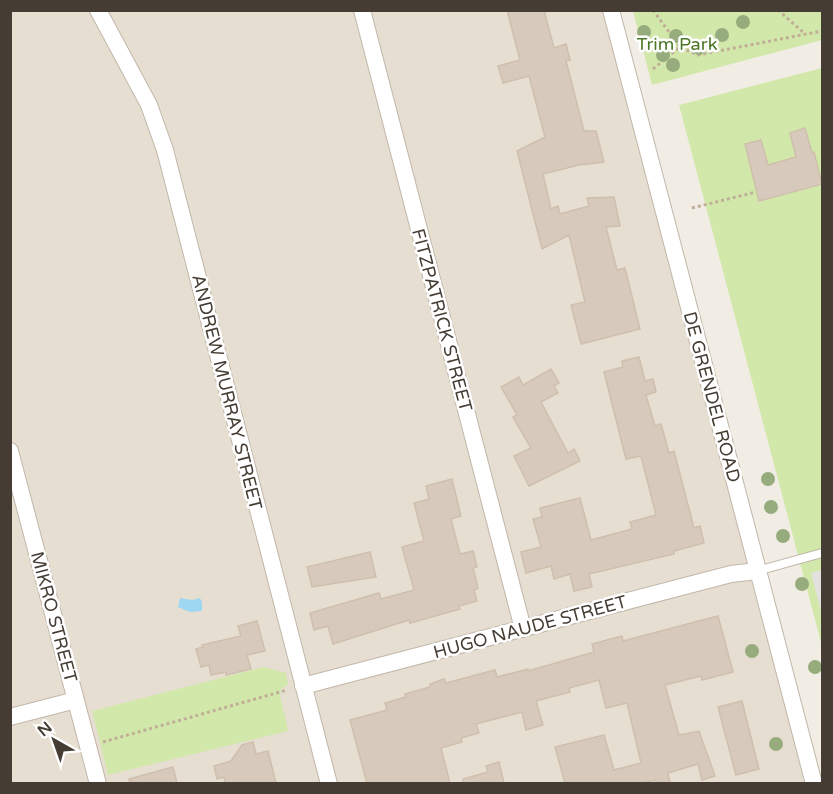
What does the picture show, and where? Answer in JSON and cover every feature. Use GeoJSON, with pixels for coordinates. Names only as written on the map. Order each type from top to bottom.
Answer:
{"type":"FeatureCollection","features":[{"type":"Feature","properties":{"kind":"street","name":"ANDREW MURRAY STREET"},"geometry":{"type":"LineString","coordinates":[[98,10],[149,105],[165,150],[328,783]]}},
{"type":"Feature","properties":{"kind":"street","name":"FITZPATRICK STREET"},"geometry":{"type":"LineString","coordinates":[[362,10],[523,629]]}},
{"type":"Feature","properties":{"kind":"street","name":"DE GRENDEL ROAD"},"geometry":{"type":"LineString","coordinates":[[611,10],[814,783]]}},
{"type":"Feature","properties":{"kind":"street","name":"MIKRO STREET"},"geometry":{"type":"LineString","coordinates":[[10,451],[98,783]]}},
{"type":"Feature","properties":{"kind":"street","name":"HUGO NAUDE STREET"},"geometry":{"type":"LineString","coordinates":[[303,686],[731,574],[757,571]]}},
{"type":"Feature","properties":{"kind":"street"},"geometry":{"type":"LineString","coordinates":[[10,717],[76,700]]}},
{"type":"Feature","properties":{"kind":"lane"},"geometry":{"type":"LineString","coordinates":[[757,571],[822,553]]}},
{"type":"Feature","properties":{"kind":"path"},"geometry":{"type":"LineString","coordinates":[[653,10],[680,47],[698,55],[822,31]]}},
{"type":"Feature","properties":{"kind":"path"},"geometry":{"type":"LineString","coordinates":[[778,10],[805,34]]}},
{"type":"Feature","properties":{"kind":"path"},"geometry":{"type":"LineString","coordinates":[[653,69],[680,47]]}},
{"type":"Feature","properties":{"kind":"path"},"geometry":{"type":"LineString","coordinates":[[692,208],[756,192]]}},
{"type":"Feature","properties":{"kind":"path"},"geometry":{"type":"LineString","coordinates":[[88,746],[303,686]]}},
{"type":"Feature","properties":{"kind":"shaded area"},"geometry":{"type":"Polygon","coordinates":[[[10,11],[611,11],[812,783],[11,783],[10,11]]]}},
{"type":"Feature","properties":{"kind":"shaded area"},"geometry":{"type":"Polygon","coordinates":[[[822,570],[822,615],[811,573],[822,570]]]}},
{"type":"Feature","properties":{"kind":"green space","name":"Trim Park"},"geometry":{"type":"Polygon","coordinates":[[[633,11],[822,11],[822,40],[652,85],[633,11]]]}},
{"type":"Feature","properties":{"kind":"green space"},"geometry":{"type":"Polygon","coordinates":[[[822,68],[822,646],[679,105],[822,68]]]}},
{"type":"Feature","properties":{"kind":"green space"},"geometry":{"type":"Polygon","coordinates":[[[264,667],[286,673],[288,684],[281,689],[280,695],[288,731],[108,775],[92,711],[264,667]]]}},
{"type":"Feature","properties":{"kind":"water"},"geometry":{"type":"Polygon","coordinates":[[[180,598],[192,600],[200,598],[202,611],[190,612],[178,607],[180,598]]]}},
{"type":"Feature","properties":{"kind":"building"},"geometry":{"type":"Polygon","coordinates":[[[507,10],[544,10],[554,48],[566,44],[570,60],[566,61],[584,131],[596,131],[604,162],[579,165],[543,174],[551,209],[558,206],[560,214],[589,206],[587,198],[614,197],[620,226],[606,227],[617,270],[625,268],[640,329],[581,344],[571,305],[585,302],[569,235],[542,249],[517,151],[545,137],[529,76],[503,83],[498,66],[520,60],[507,10]]]}},
{"type":"Feature","properties":{"kind":"building"},"geometry":{"type":"Polygon","coordinates":[[[805,128],[822,184],[759,201],[745,144],[761,140],[768,165],[796,157],[790,133],[805,128]]]}},
{"type":"Feature","properties":{"kind":"building"},"geometry":{"type":"Polygon","coordinates":[[[639,357],[645,381],[653,379],[656,392],[646,395],[655,426],[661,424],[669,453],[674,451],[694,528],[700,526],[704,543],[674,551],[674,554],[589,574],[592,587],[574,591],[570,574],[554,579],[551,566],[526,573],[521,552],[541,547],[533,519],[542,517],[540,508],[580,498],[591,540],[632,529],[630,522],[656,515],[641,456],[626,459],[604,372],[623,367],[622,361],[639,357]]]}},
{"type":"Feature","properties":{"kind":"building"},"geometry":{"type":"Polygon","coordinates":[[[551,369],[559,383],[554,386],[558,393],[541,402],[568,453],[574,449],[580,461],[529,486],[514,456],[531,448],[513,417],[517,415],[501,387],[519,377],[523,385],[551,369]]]}},
{"type":"Feature","properties":{"kind":"building"},"geometry":{"type":"Polygon","coordinates":[[[452,479],[461,516],[451,519],[460,554],[473,551],[477,567],[473,568],[478,588],[474,590],[477,601],[459,606],[460,609],[410,623],[409,620],[333,644],[328,626],[314,630],[310,613],[379,593],[381,599],[414,590],[402,547],[424,541],[414,503],[429,499],[426,486],[452,479]]]}},
{"type":"Feature","properties":{"kind":"building"},"geometry":{"type":"Polygon","coordinates":[[[370,552],[376,577],[312,587],[307,567],[370,552]]]}},
{"type":"Feature","properties":{"kind":"building"},"geometry":{"type":"Polygon","coordinates":[[[718,616],[733,672],[702,680],[701,676],[665,685],[679,735],[699,731],[715,776],[702,780],[698,764],[668,773],[670,783],[656,783],[655,780],[641,783],[565,783],[555,747],[604,735],[614,770],[641,763],[627,703],[606,708],[599,680],[569,688],[570,692],[536,701],[543,725],[526,730],[522,712],[476,724],[479,733],[461,738],[462,742],[441,748],[450,783],[367,783],[350,720],[387,710],[385,703],[406,697],[405,694],[430,687],[430,684],[444,679],[446,683],[495,670],[497,677],[528,669],[528,671],[594,652],[592,644],[622,636],[623,641],[718,616]]]}},
{"type":"Feature","properties":{"kind":"building"},"geometry":{"type":"Polygon","coordinates":[[[257,621],[265,651],[247,655],[251,669],[226,675],[226,672],[211,675],[209,665],[201,667],[196,649],[203,647],[202,645],[241,636],[238,626],[257,621]]]}},
{"type":"Feature","properties":{"kind":"building"},"geometry":{"type":"Polygon","coordinates":[[[742,701],[759,769],[736,775],[718,707],[742,701]]]}},
{"type":"Feature","properties":{"kind":"building"},"geometry":{"type":"Polygon","coordinates":[[[253,742],[256,754],[268,751],[276,783],[225,783],[224,777],[217,779],[214,766],[231,761],[242,745],[253,742]]]}},
{"type":"Feature","properties":{"kind":"building"},"geometry":{"type":"Polygon","coordinates":[[[499,762],[504,783],[463,783],[463,779],[488,772],[486,766],[499,762]]]}},
{"type":"Feature","properties":{"kind":"building"},"geometry":{"type":"Polygon","coordinates":[[[173,767],[177,783],[130,783],[129,779],[173,767]]]}}]}
